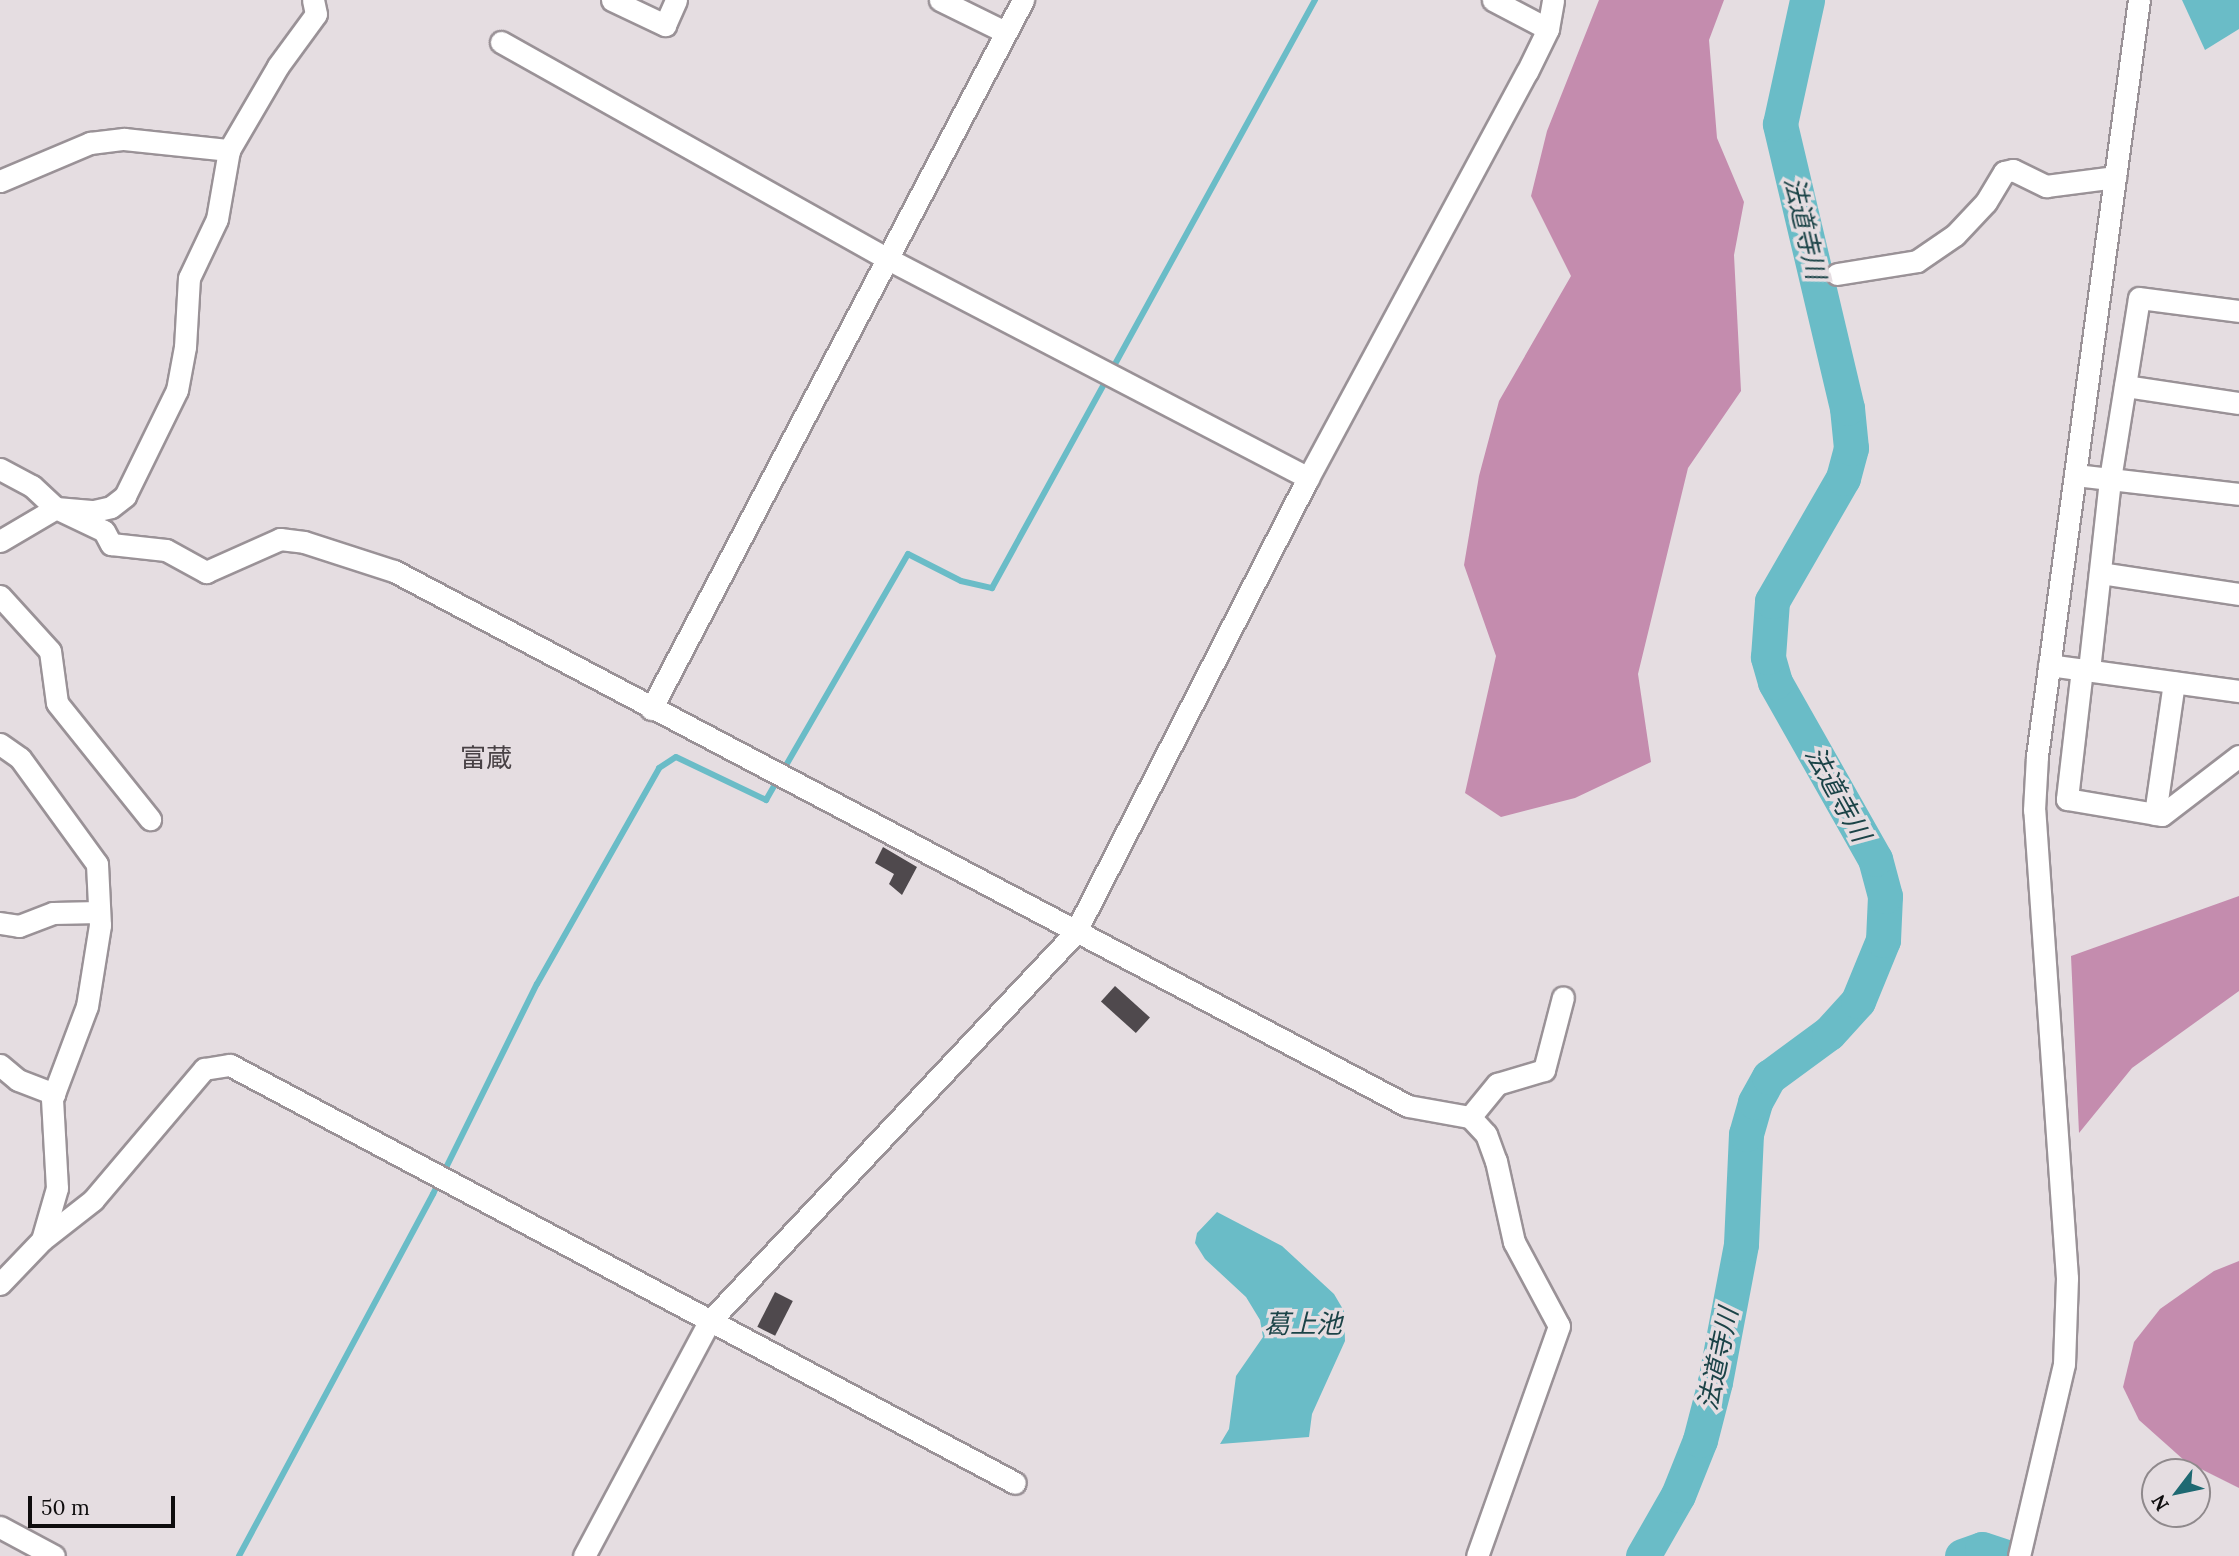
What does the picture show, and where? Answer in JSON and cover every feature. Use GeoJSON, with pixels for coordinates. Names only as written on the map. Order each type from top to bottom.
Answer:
{"type":"FeatureCollection","features":[{"type":"Feature","properties":{"kind":"street"},"geometry":{"type":"LineString","coordinates":[[0,541],[56,508],[94,511],[111,507],[125,496],[177,390],[186,347],[189,278],[217,219],[229,150],[278,66],[316,14],[313,0]]}},
{"type":"Feature","properties":{"kind":"street"},"geometry":{"type":"LineString","coordinates":[[612,0],[665,25],[676,0]]}},
{"type":"Feature","properties":{"kind":"street"},"geometry":{"type":"LineString","coordinates":[[940,0],[1006,32]]}},
{"type":"Feature","properties":{"kind":"street"},"geometry":{"type":"LineString","coordinates":[[651,709],[1023,0]]}},
{"type":"Feature","properties":{"kind":"street"},"geometry":{"type":"LineString","coordinates":[[584,1556],[709,1322],[1075,933],[1308,478],[1553,10],[1493,0]]}},
{"type":"Feature","properties":{"kind":"street"},"geometry":{"type":"LineString","coordinates":[[2020,1553],[2064,1364],[2067,1278],[2034,810],[2049,665],[2138,0]]}},
{"type":"Feature","properties":{"kind":"street"},"geometry":{"type":"LineString","coordinates":[[501,42],[888,259],[1308,478]]}},
{"type":"Feature","properties":{"kind":"street"},"geometry":{"type":"LineString","coordinates":[[0,181],[90,143],[124,139],[229,150]]}},
{"type":"Feature","properties":{"kind":"street"},"geometry":{"type":"LineString","coordinates":[[1837,274],[1917,261],[1955,234],[1986,202],[2004,172],[2013,170],[2046,186],[2115,177]]}},
{"type":"Feature","properties":{"kind":"street"},"geometry":{"type":"LineString","coordinates":[[2239,311],[2139,298],[2110,479],[2100,573],[2067,799],[2162,815],[2239,756]]}},
{"type":"Feature","properties":{"kind":"street"},"geometry":{"type":"LineString","coordinates":[[2125,386],[2239,402]]}},
{"type":"Feature","properties":{"kind":"street"},"geometry":{"type":"LineString","coordinates":[[0,469],[32,485],[56,508],[104,531],[111,544],[166,550],[206,572],[280,539],[304,542],[394,571],[1075,933],[1408,1106],[1470,1116],[1486,1134],[1496,1161],[1514,1242],[1559,1326],[1477,1556]]}},
{"type":"Feature","properties":{"kind":"street"},"geometry":{"type":"LineString","coordinates":[[2074,475],[2239,494]]}},
{"type":"Feature","properties":{"kind":"street"},"geometry":{"type":"LineString","coordinates":[[2100,573],[2239,594]]}},
{"type":"Feature","properties":{"kind":"street"},"geometry":{"type":"LineString","coordinates":[[0,596],[50,651],[57,703],[150,819]]}},
{"type":"Feature","properties":{"kind":"street"},"geometry":{"type":"LineString","coordinates":[[2049,665],[2239,691]]}},
{"type":"Feature","properties":{"kind":"street"},"geometry":{"type":"LineString","coordinates":[[2155,814],[2174,682]]}},
{"type":"Feature","properties":{"kind":"street"},"geometry":{"type":"LineString","coordinates":[[0,744],[20,758],[97,864],[99,912],[86,1006],[54,1094],[57,1188],[42,1240]]}},
{"type":"Feature","properties":{"kind":"street"},"geometry":{"type":"LineString","coordinates":[[0,923],[19,926],[52,914],[99,912]]}},
{"type":"Feature","properties":{"kind":"street"},"geometry":{"type":"LineString","coordinates":[[1470,1116],[1497,1084],[1544,1070],[1563,997]]}},
{"type":"Feature","properties":{"kind":"street"},"geometry":{"type":"LineString","coordinates":[[0,1065],[18,1080],[54,1094]]}},
{"type":"Feature","properties":{"kind":"street"},"geometry":{"type":"LineString","coordinates":[[0,1284],[42,1240],[93,1199],[204,1069],[230,1065],[1015,1483]]}},
{"type":"Feature","properties":{"kind":"street"},"geometry":{"type":"LineString","coordinates":[[0,1527],[54,1556]]}},
{"type":"Feature","properties":{"kind":"shaded area"},"geometry":{"type":"Polygon","coordinates":[[[1599,0],[1724,0],[1709,40],[1717,138],[1744,202],[1734,255],[1741,391],[1688,468],[1638,674],[1651,762],[1575,798],[1501,817],[1465,793],[1496,656],[1464,565],[1479,476],[1499,401],[1571,276],[1531,196],[1547,131],[1599,0]]]}},
{"type":"Feature","properties":{"kind":"shaded area"},"geometry":{"type":"Polygon","coordinates":[[[2239,896],[2239,991],[2132,1068],[2079,1133],[2071,956],[2239,896]]]}},
{"type":"Feature","properties":{"kind":"shaded area"},"geometry":{"type":"Polygon","coordinates":[[[2239,1261],[2239,1488],[2211,1474],[2211,1458],[2182,1458],[2139,1420],[2123,1387],[2134,1342],[2160,1309],[2214,1271],[2239,1261]]]}},
{"type":"Feature","properties":{"kind":"water"},"geometry":{"type":"Polygon","coordinates":[[[2182,0],[2239,0],[2239,29],[2205,50],[2182,0]]]}},
{"type":"Feature","properties":{"kind":"water","name":"葛上池"},"geometry":{"type":"Polygon","coordinates":[[[1217,1212],[1282,1246],[1334,1294],[1344,1311],[1345,1341],[1312,1414],[1309,1437],[1220,1444],[1229,1429],[1236,1376],[1263,1337],[1260,1320],[1246,1297],[1205,1259],[1195,1243],[1197,1233],[1217,1212]]]}},
{"type":"Feature","properties":{"kind":"building"},"geometry":{"type":"Polygon","coordinates":[[[883,847],[917,867],[902,895],[889,884],[894,874],[875,863],[883,847]]]}},
{"type":"Feature","properties":{"kind":"building"},"geometry":{"type":"Polygon","coordinates":[[[1115,986],[1150,1017],[1136,1033],[1101,1002],[1115,986]]]}},
{"type":"Feature","properties":{"kind":"building"},"geometry":{"type":"Polygon","coordinates":[[[775,1292],[793,1301],[775,1336],[757,1327],[775,1292]]]}},
{"type":"Feature","properties":{"kind":"waterway"},"geometry":{"type":"LineString","coordinates":[[239,1556],[433,1194],[537,984],[659,768],[676,757],[766,800],[908,554],[961,581],[992,588],[1315,0]]}},
{"type":"Feature","properties":{"kind":"waterway","name":"法道寺川"},"geometry":{"type":"LineString","coordinates":[[1643,1556],[1678,1495],[1700,1440],[1715,1382],[1741,1244],[1746,1134],[1755,1102],[1769,1077],[1829,1033],[1858,1001],[1883,940],[1885,896],[1875,859],[1775,682],[1768,657],[1772,601],[1843,478],[1851,448],[1847,408],[1780,124],[1807,0]]}},
{"type":"Feature","properties":{"kind":"waterway"},"geometry":{"type":"LineString","coordinates":[[1962,1556],[1982,1549],[2004,1556]]}},
{"type":"Feature","properties":{"kind":"district","name":"富蔵"},"geometry":{"type":"Point","coordinates":[486,758]}}]}
